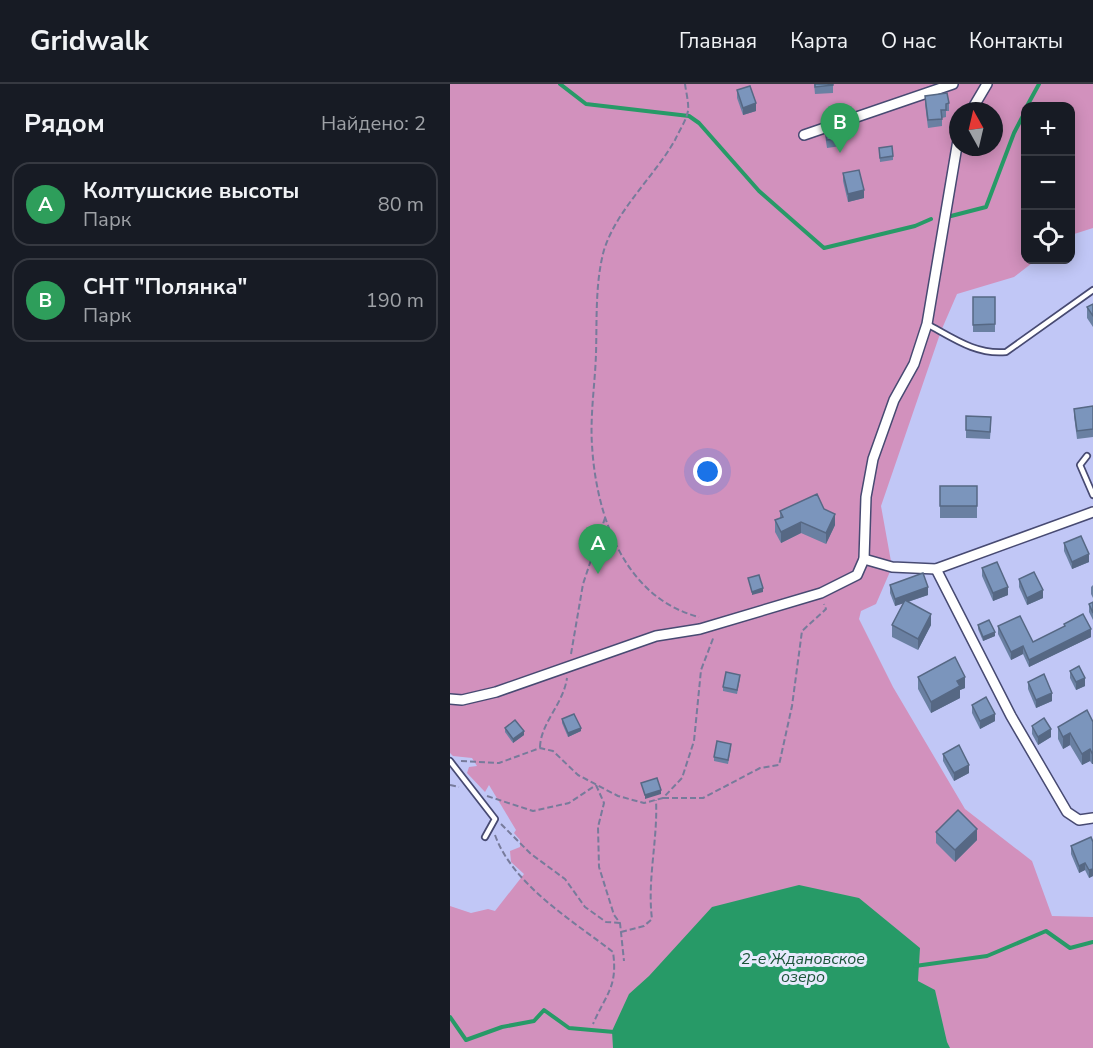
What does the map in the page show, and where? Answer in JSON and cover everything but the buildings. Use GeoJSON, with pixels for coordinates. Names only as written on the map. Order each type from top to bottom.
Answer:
{"type":"FeatureCollection","features":[{"type":"Feature","properties":{"kind":"street"},"geometry":{"type":"LineString","coordinates":[[804,135],[953,84]]}},
{"type":"Feature","properties":{"kind":"street"},"geometry":{"type":"LineString","coordinates":[[976,102],[987,84]]}},
{"type":"Feature","properties":{"kind":"street"},"geometry":{"type":"LineString","coordinates":[[450,699],[462,700],[496,692],[656,636],[720,623],[821,593],[857,575],[864,559],[866,497],[873,459],[894,400],[914,364],[927,324],[955,156]]}},
{"type":"Feature","properties":{"kind":"street"},"geometry":{"type":"LineString","coordinates":[[864,559],[892,567],[936,569],[1093,512]]}},
{"type":"Feature","properties":{"kind":"street"},"geometry":{"type":"LineString","coordinates":[[936,569],[1011,716],[1067,812],[1079,820],[1093,818]]}},
{"type":"Feature","properties":{"kind":"lane"},"geometry":{"type":"LineString","coordinates":[[927,324],[976,350],[992,354],[1006,352],[1093,290]]}},
{"type":"Feature","properties":{"kind":"lane"},"geometry":{"type":"LineString","coordinates":[[1087,456],[1080,465],[1093,495]]}},
{"type":"Feature","properties":{"kind":"lane"},"geometry":{"type":"LineString","coordinates":[[452,763],[495,819],[485,837]]}},
{"type":"Feature","properties":{"kind":"path"},"geometry":{"type":"LineString","coordinates":[[685,84],[688,110],[685,121],[661,165],[614,227],[604,251],[599,280],[592,444],[596,478],[618,551],[635,577],[674,608],[702,618]]}},
{"type":"Feature","properties":{"kind":"path"},"geometry":{"type":"LineString","coordinates":[[540,748],[544,729],[564,695],[583,584],[606,515]]}},
{"type":"Feature","properties":{"kind":"path"},"geometry":{"type":"LineString","coordinates":[[452,763],[463,760],[499,763],[540,748],[553,751],[578,775],[596,785],[618,796],[644,803],[663,798],[703,798],[760,768],[779,765],[792,706],[802,631],[826,609],[821,593]]}},
{"type":"Feature","properties":{"kind":"path"},"geometry":{"type":"LineString","coordinates":[[663,798],[682,778],[694,741],[701,670],[720,623]]}},
{"type":"Feature","properties":{"kind":"path"},"geometry":{"type":"LineString","coordinates":[[475,792],[533,811],[569,802],[596,785]]}},
{"type":"Feature","properties":{"kind":"path"},"geometry":{"type":"LineString","coordinates":[[596,785],[604,803],[598,827],[599,867],[614,915],[620,923],[624,961]]}},
{"type":"Feature","properties":{"kind":"path"},"geometry":{"type":"LineString","coordinates":[[621,932],[644,926],[652,919],[650,901],[657,824],[656,800]]}},
{"type":"Feature","properties":{"kind":"path"},"geometry":{"type":"LineString","coordinates":[[495,819],[531,854],[565,879],[585,908],[606,922],[620,923]]}},
{"type":"Feature","properties":{"kind":"path"},"geometry":{"type":"LineString","coordinates":[[492,826],[502,855],[547,901],[613,952],[616,973],[612,990],[593,1024]]}},
{"type":"Feature","properties":{"kind":"shaded area"},"geometry":{"type":"Polygon","coordinates":[[[450,84],[1093,84],[1093,228],[1075,234],[1075,102],[1021,102],[1021,264],[1031,264],[1014,277],[957,294],[941,331],[881,506],[892,567],[876,604],[861,611],[859,619],[893,687],[965,809],[1032,861],[1052,916],[1093,917],[1093,1048],[450,1048],[450,906],[471,913],[488,909],[495,911],[524,874],[511,862],[510,851],[520,847],[520,840],[489,785],[485,792],[467,773],[469,767],[477,766],[472,758],[453,756],[450,753],[450,84]]]}},
{"type":"Feature","properties":{"kind":"water","name":"2-е Ждановское озеро"},"geometry":{"type":"Polygon","coordinates":[[[799,885],[859,898],[920,948],[918,981],[935,990],[950,1048],[613,1048],[612,1031],[629,994],[649,976],[712,907],[799,885]]]}},
{"type":"Feature","properties":{"kind":"waterway"},"geometry":{"type":"LineString","coordinates":[[560,84],[586,104],[689,116],[699,123],[759,191],[824,248],[915,226],[931,219]]}},
{"type":"Feature","properties":{"kind":"waterway"},"geometry":{"type":"LineString","coordinates":[[1029,102],[1039,84]]}},
{"type":"Feature","properties":{"kind":"waterway"},"geometry":{"type":"LineString","coordinates":[[951,216],[986,207],[1021,120]]}},
{"type":"Feature","properties":{"kind":"waterway"},"geometry":{"type":"LineString","coordinates":[[915,966],[987,956],[1046,931],[1070,948],[1093,942]]}},
{"type":"Feature","properties":{"kind":"waterway"},"geometry":{"type":"LineString","coordinates":[[450,1017],[466,1040],[502,1027],[534,1021],[544,1010],[569,1028],[614,1032]]}},
{"type":"Feature","properties":{"kind":"place","name":"СНТ \"Полянка\""},"geometry":{"type":"Point","coordinates":[840,153]}},
{"type":"Feature","properties":{"kind":"place","name":"Колтушские высоты"},"geometry":{"type":"Point","coordinates":[598,574]}}]}
